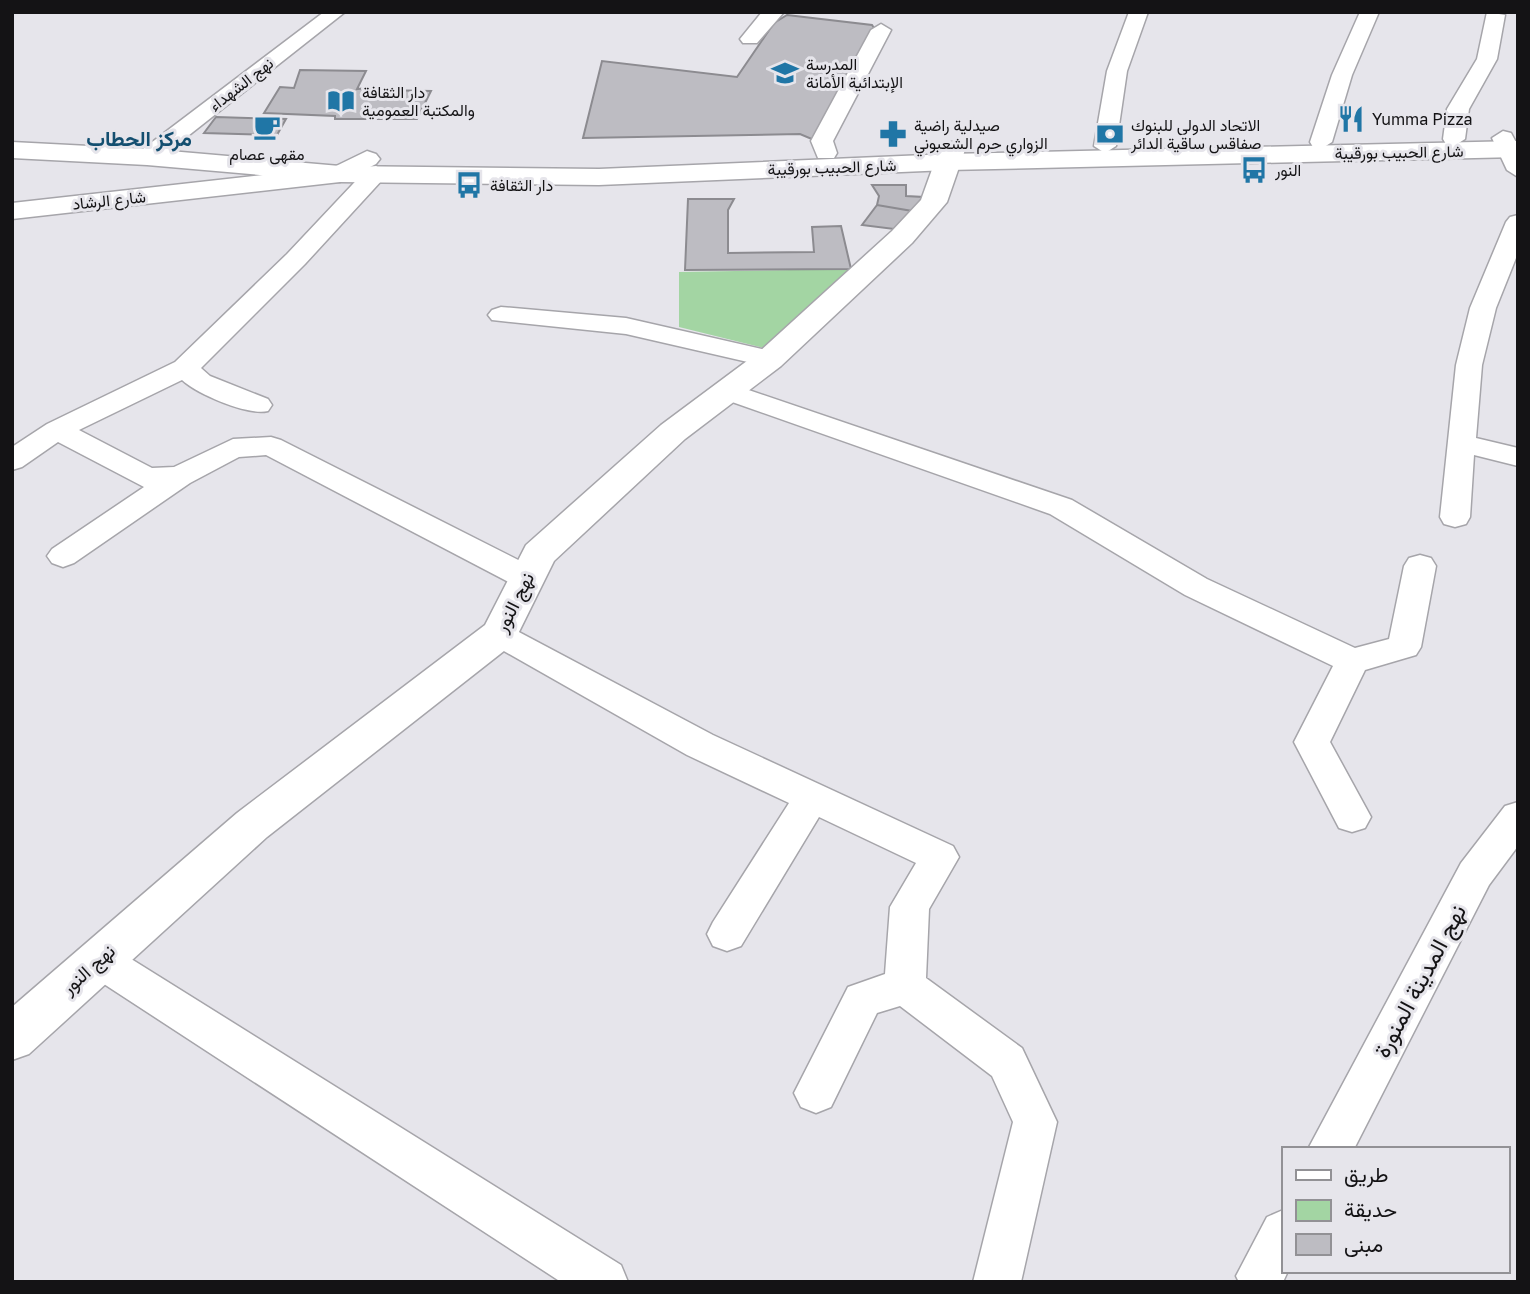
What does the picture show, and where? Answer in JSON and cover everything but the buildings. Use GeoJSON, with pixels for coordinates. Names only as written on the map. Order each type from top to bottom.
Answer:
{"type":"FeatureCollection","features":[{"type":"Feature","properties":{"kind":"main road","name":"شارع الحبيب بورقيبة"},"geometry":{"type":"LineString","coordinates":[[12,150],[230,164],[372,166],[599,177],[1105,146],[1454,139],[1513,149]]}},
{"type":"Feature","properties":{"kind":"main road","name":"شارع الحبيب بورقيبة"},"geometry":{"type":"LineString","coordinates":[[372,166],[498,153],[826,153],[950,156],[1513,149]]}},
{"type":"Feature","properties":{"kind":"main road","name":"نهج النور"},"geometry":{"type":"LineString","coordinates":[[14,1033],[251,825],[500,634],[538,554],[673,432],[770,359],[902,237],[934,202],[950,156]]}},
{"type":"Feature","properties":{"kind":"main road","name":"شارع الحبيب بورقيبة"},"geometry":{"type":"LineString","coordinates":[[302,164],[340,174]]}},
{"type":"Feature","properties":{"kind":"main road","name":"شارع الرشاد"},"geometry":{"type":"LineString","coordinates":[[205,189],[302,164]]}},
{"type":"Feature","properties":{"kind":"main road","name":"شارع الرشاد"},"geometry":{"type":"LineString","coordinates":[[12,211],[340,174],[372,166]]}},
{"type":"Feature","properties":{"kind":"street","name":"نهج الشهداء"},"geometry":{"type":"LineString","coordinates":[[147,157],[335,12]]}},
{"type":"Feature","properties":{"kind":"street"},"geometry":{"type":"LineString","coordinates":[[750,39],[765,19],[775,12]]}},
{"type":"Feature","properties":{"kind":"street"},"geometry":{"type":"LineString","coordinates":[[1105,146],[1117,71],[1139,12]]}},
{"type":"Feature","properties":{"kind":"street"},"geometry":{"type":"LineString","coordinates":[[1321,142],[1342,75],[1370,12]]}},
{"type":"Feature","properties":{"kind":"street"},"geometry":{"type":"LineString","coordinates":[[1454,139],[1458,110],[1487,59],[1495,15]]}},
{"type":"Feature","properties":{"kind":"street"},"geometry":{"type":"LineString","coordinates":[[826,153],[822,141],[881,30]]}},
{"type":"Feature","properties":{"kind":"street"},"geometry":{"type":"LineString","coordinates":[[12,461],[57,430],[185,368],[296,259],[372,166]]}},
{"type":"Feature","properties":{"kind":"street"},"geometry":{"type":"LineString","coordinates":[[1455,517],[1469,365],[1483,308],[1518,222]]}},
{"type":"Feature","properties":{"kind":"street"},"geometry":{"type":"LineString","coordinates":[[501,315],[626,326],[770,359]]}},
{"type":"Feature","properties":{"kind":"street"},"geometry":{"type":"LineString","coordinates":[[185,368],[200,382],[258,405]]}},
{"type":"Feature","properties":{"kind":"street"},"geometry":{"type":"LineString","coordinates":[[729,391],[1061,507],[1196,587],[1352,661],[1404,647],[1420,566]]}},
{"type":"Feature","properties":{"kind":"street"},"geometry":{"type":"LineString","coordinates":[[57,430],[147,478],[180,476]]}},
{"type":"Feature","properties":{"kind":"street"},"geometry":{"type":"LineString","coordinates":[[1461,443],[1518,457]]}},
{"type":"Feature","properties":{"kind":"street"},"geometry":{"type":"LineString","coordinates":[[63,556],[180,476],[233,448],[271,446],[527,578]]}},
{"type":"Feature","properties":{"kind":"street"},"geometry":{"type":"LineString","coordinates":[[500,634],[700,745],[940,857],[910,907],[905,986]]}},
{"type":"Feature","properties":{"kind":"street"},"geometry":{"type":"LineString","coordinates":[[1352,661],[1312,742],[1352,817]]}},
{"type":"Feature","properties":{"kind":"street"},"geometry":{"type":"LineString","coordinates":[[727,933],[812,797]]}},
{"type":"Feature","properties":{"kind":"street","name":"نهج المدينة المنورة"},"geometry":{"type":"LineString","coordinates":[[1330,1147],[1475,874],[1518,817]]}},
{"type":"Feature","properties":{"kind":"street"},"geometry":{"type":"LineString","coordinates":[[98,959],[604,1282]]}},
{"type":"Feature","properties":{"kind":"street"},"geometry":{"type":"LineString","coordinates":[[816,1093],[863,1000],[905,986]]}},
{"type":"Feature","properties":{"kind":"street"},"geometry":{"type":"LineString","coordinates":[[905,986],[1007,1062],[1035,1122],[997,1282]]}},
{"type":"Feature","properties":{"kind":"street"},"geometry":{"type":"LineString","coordinates":[[1260,1276],[1282,1235]]}},
{"type":"Feature","properties":{"kind":"green space"},"geometry":{"type":"Polygon","coordinates":[[[851,269],[764,348],[679,327],[679,272],[851,269]]]}},
{"type":"Feature","properties":{"kind":"place","name":"المدرسة الإبتدائية الأمانة"},"geometry":{"type":"Point","coordinates":[785,73]}},
{"type":"Feature","properties":{"kind":"place","name":"دار الثقافة والمكتبة العمومية"},"geometry":{"type":"Point","coordinates":[341,101]}},
{"type":"Feature","properties":{"kind":"place","name":"Yumma Pizza"},"geometry":{"type":"Point","coordinates":[1351,119]}},
{"type":"Feature","properties":{"kind":"place","name":"مقهى عصام"},"geometry":{"type":"Point","coordinates":[267,127]}},
{"type":"Feature","properties":{"kind":"place","name":"صيدلية راضية الزواري حرم الشعبوني"},"geometry":{"type":"Point","coordinates":[893,134]}},
{"type":"Feature","properties":{"kind":"place","name":"الاتحاد الدولي للبنوك صفاقس ساقية الدائر"},"geometry":{"type":"Point","coordinates":[1110,134]}},
{"type":"Feature","properties":{"kind":"place","name":"النور"},"geometry":{"type":"Point","coordinates":[1254,170]}},
{"type":"Feature","properties":{"kind":"place","name":"دار الثقافة"},"geometry":{"type":"Point","coordinates":[469,185]}},
{"type":"Feature","properties":{"kind":"district","name":"مركز الحطاب"},"geometry":{"type":"Point","coordinates":[139,139]}}]}
